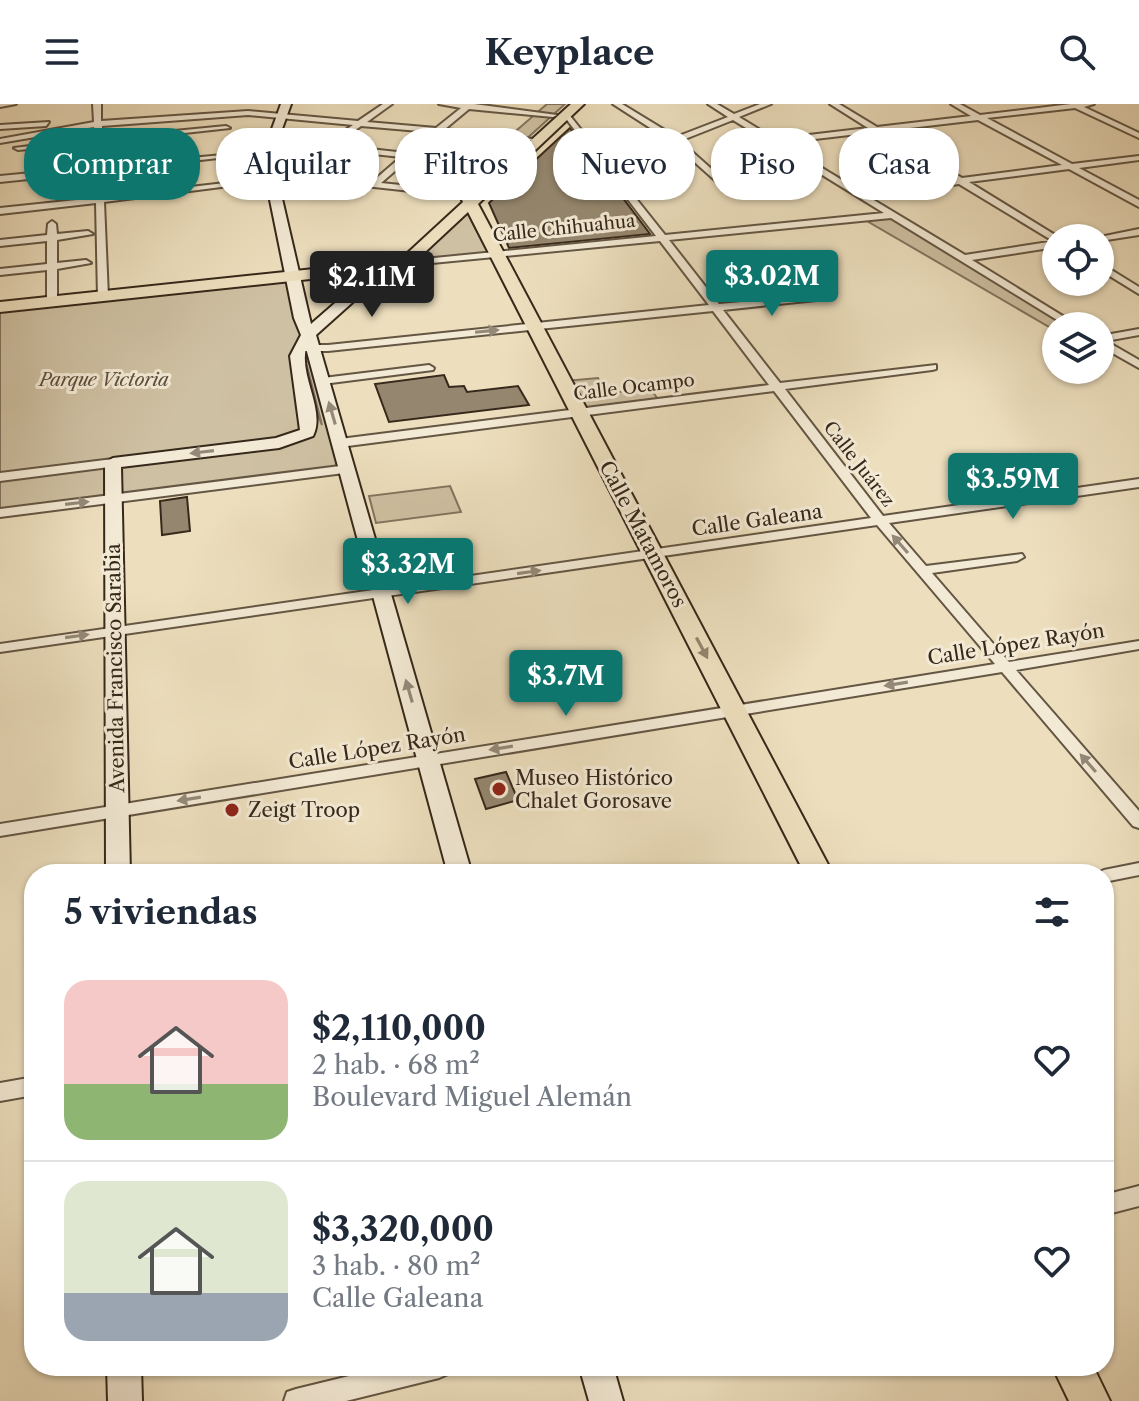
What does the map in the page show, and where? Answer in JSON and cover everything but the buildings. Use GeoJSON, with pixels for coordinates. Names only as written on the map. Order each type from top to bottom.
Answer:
{"type":"FeatureCollection","features":[{"type":"Feature","properties":{"kind":"main road"},"geometry":{"type":"LineString","coordinates":[[277,128],[284,109]]}},
{"type":"Feature","properties":{"kind":"main road"},"geometry":{"type":"LineString","coordinates":[[537,133],[566,109]]}},
{"type":"Feature","properties":{"kind":"main road"},"geometry":{"type":"LineString","coordinates":[[537,136],[566,109]]}},
{"type":"Feature","properties":{"kind":"main road"},"geometry":{"type":"LineString","coordinates":[[278,200],[307,344],[323,381],[457,864]]}},
{"type":"Feature","properties":{"kind":"main road"},"geometry":{"type":"LineString","coordinates":[[113,463],[279,443],[307,433],[309,424],[298,367],[307,344],[386,266],[467,200]]}},
{"type":"Feature","properties":{"kind":"main road"},"geometry":{"type":"LineString","coordinates":[[307,344],[404,264],[467,200]]}},
{"type":"Feature","properties":{"kind":"main road","name":"Calle Matamoros"},"geometry":{"type":"LineString","coordinates":[[470,200],[814,864]]}},
{"type":"Feature","properties":{"kind":"main road"},"geometry":{"type":"LineString","coordinates":[[353,269],[385,261],[409,247]]}},
{"type":"Feature","properties":{"kind":"main road","name":"Calle Chihuahua"},"geometry":{"type":"LineString","coordinates":[[0,307],[404,264]]}},
{"type":"Feature","properties":{"kind":"main road","name":"Avenida Francisco Sarabia"},"geometry":{"type":"LineString","coordinates":[[113,463],[118,864]]}},
{"type":"Feature","properties":{"kind":"main road"},"geometry":{"type":"LineString","coordinates":[[124,1376],[125,1401]]}},
{"type":"Feature","properties":{"kind":"main road"},"geometry":{"type":"LineString","coordinates":[[599,1376],[606,1401]]}},
{"type":"Feature","properties":{"kind":"main road"},"geometry":{"type":"LineString","coordinates":[[1077,1376],[1090,1401]]}},
{"type":"Feature","properties":{"kind":"street"},"geometry":{"type":"LineString","coordinates":[[0,105],[12,104]]}},
{"type":"Feature","properties":{"kind":"street"},"geometry":{"type":"LineString","coordinates":[[97,104],[97,128]]}},
{"type":"Feature","properties":{"kind":"street"},"geometry":{"type":"LineString","coordinates":[[354,128],[388,104]]}},
{"type":"Feature","properties":{"kind":"street"},"geometry":{"type":"LineString","coordinates":[[443,104],[566,109]]}},
{"type":"Feature","properties":{"kind":"street"},"geometry":{"type":"LineString","coordinates":[[617,104],[656,128]]}},
{"type":"Feature","properties":{"kind":"street"},"geometry":{"type":"LineString","coordinates":[[712,104],[747,128]]}},
{"type":"Feature","properties":{"kind":"street"},"geometry":{"type":"LineString","coordinates":[[695,132],[767,104]]}},
{"type":"Feature","properties":{"kind":"street"},"geometry":{"type":"LineString","coordinates":[[834,104],[874,128]]}},
{"type":"Feature","properties":{"kind":"street"},"geometry":{"type":"LineString","coordinates":[[955,104],[1139,204]]}},
{"type":"Feature","properties":{"kind":"street"},"geometry":{"type":"LineString","coordinates":[[885,128],[1090,104]]}},
{"type":"Feature","properties":{"kind":"street"},"geometry":{"type":"LineString","coordinates":[[440,128],[468,105]]}},
{"type":"Feature","properties":{"kind":"street"},"geometry":{"type":"LineString","coordinates":[[1074,105],[1139,136]]}},
{"type":"Feature","properties":{"kind":"street"},"geometry":{"type":"LineString","coordinates":[[0,141],[191,107]]}},
{"type":"Feature","properties":{"kind":"street"},"geometry":{"type":"LineString","coordinates":[[0,127],[284,109],[419,128]]}},
{"type":"Feature","properties":{"kind":"street","name":"Calle Juárez"},"geometry":{"type":"LineString","coordinates":[[566,109],[881,522],[1139,822]]}},
{"type":"Feature","properties":{"kind":"street"},"geometry":{"type":"LineString","coordinates":[[0,150],[24,148]]}},
{"type":"Feature","properties":{"kind":"street"},"geometry":{"type":"LineString","coordinates":[[695,158],[711,172]]}},
{"type":"Feature","properties":{"kind":"street"},"geometry":{"type":"LineString","coordinates":[[959,181],[1139,158]]}},
{"type":"Feature","properties":{"kind":"street"},"geometry":{"type":"LineString","coordinates":[[379,180],[395,166]]}},
{"type":"Feature","properties":{"kind":"street"},"geometry":{"type":"LineString","coordinates":[[0,179],[24,177]]}},
{"type":"Feature","properties":{"kind":"street"},"geometry":{"type":"LineString","coordinates":[[959,179],[1042,233]]}},
{"type":"Feature","properties":{"kind":"street"},"geometry":{"type":"LineString","coordinates":[[0,211],[100,200],[103,297]]}},
{"type":"Feature","properties":{"kind":"street"},"geometry":{"type":"LineString","coordinates":[[869,200],[1051,312]]}},
{"type":"Feature","properties":{"kind":"street","name":"Calle Chihuahua"},"geometry":{"type":"LineString","coordinates":[[404,264],[893,215]]}},
{"type":"Feature","properties":{"kind":"street"},"geometry":{"type":"LineString","coordinates":[[52,224],[52,302]]}},
{"type":"Feature","properties":{"kind":"street"},"geometry":{"type":"LineString","coordinates":[[1114,236],[1139,232]]}},
{"type":"Feature","properties":{"kind":"street"},"geometry":{"type":"LineString","coordinates":[[0,243],[88,234]]}},
{"type":"Feature","properties":{"kind":"street"},"geometry":{"type":"LineString","coordinates":[[964,258],[1042,244]]}},
{"type":"Feature","properties":{"kind":"street"},"geometry":{"type":"LineString","coordinates":[[0,272],[86,263]]}},
{"type":"Feature","properties":{"kind":"street"},"geometry":{"type":"LineString","coordinates":[[1114,275],[1139,291]]}},
{"type":"Feature","properties":{"kind":"street"},"geometry":{"type":"LineString","coordinates":[[307,344],[534,326],[826,296]]}},
{"type":"Feature","properties":{"kind":"street"},"geometry":{"type":"LineString","coordinates":[[1114,337],[1139,332]]}},
{"type":"Feature","properties":{"kind":"street"},"geometry":{"type":"LineString","coordinates":[[1114,348],[1137,362]]}},
{"type":"Feature","properties":{"kind":"street","name":"Calle Ocampo"},"geometry":{"type":"LineString","coordinates":[[340,443],[932,367]]}},
{"type":"Feature","properties":{"kind":"street"},"geometry":{"type":"LineString","coordinates":[[323,381],[429,368]]}},
{"type":"Feature","properties":{"kind":"street"},"geometry":{"type":"LineString","coordinates":[[0,477],[113,463]]}},
{"type":"Feature","properties":{"kind":"street"},"geometry":{"type":"LineString","coordinates":[[0,513],[348,469]]}},
{"type":"Feature","properties":{"kind":"street","name":"Calle Galeana"},"geometry":{"type":"LineString","coordinates":[[0,648],[1139,483]]}},
{"type":"Feature","properties":{"kind":"street"},"geometry":{"type":"LineString","coordinates":[[923,570],[1017,557]]}},
{"type":"Feature","properties":{"kind":"street","name":"Calle López Rayón"},"geometry":{"type":"LineString","coordinates":[[0,830],[1139,645]]}},
{"type":"Feature","properties":{"kind":"street"},"geometry":{"type":"LineString","coordinates":[[1114,874],[1139,869]]}},
{"type":"Feature","properties":{"kind":"street"},"geometry":{"type":"LineString","coordinates":[[0,1092],[24,1088]]}},
{"type":"Feature","properties":{"kind":"street"},"geometry":{"type":"LineString","coordinates":[[1114,1202],[1139,1196]]}},
{"type":"Feature","properties":{"kind":"street"},"geometry":{"type":"LineString","coordinates":[[296,1401],[398,1376]]}},
{"type":"Feature","properties":{"kind":"green space"},"geometry":{"type":"Polygon","coordinates":[[[547,104],[565,104],[537,129],[519,128],[547,104]]]}},
{"type":"Feature","properties":{"kind":"green space"},"geometry":{"type":"Polygon","coordinates":[[[472,202],[498,254],[407,263],[472,202]]]}},
{"type":"Feature","properties":{"kind":"green space"},"geometry":{"type":"Polygon","coordinates":[[[894,214],[1055,312],[1042,312],[1042,323],[860,217],[894,214]]]}},
{"type":"Feature","properties":{"kind":"green space","name":"Parque Victoria"},"geometry":{"type":"Polygon","coordinates":[[[297,276],[308,323],[301,347],[304,374],[322,425],[306,362],[312,361],[354,467],[0,512],[0,307],[297,276]]]}},
{"type":"Feature","properties":{"kind":"green space"},"geometry":{"type":"Polygon","coordinates":[[[598,378],[608,393],[651,389],[659,401],[580,411],[564,381],[598,378]]]}},
{"type":"Feature","properties":{"kind":"green space"},"geometry":{"type":"Polygon","coordinates":[[[450,486],[461,512],[376,523],[369,496],[450,486]]]}},
{"type":"Feature","properties":{"kind":"place","name":"Museo Histórico Chalet Gorosave"},"geometry":{"type":"Point","coordinates":[499,789]}},
{"type":"Feature","properties":{"kind":"place","name":"Zeigt Troop"},"geometry":{"type":"Point","coordinates":[232,810]}}]}
